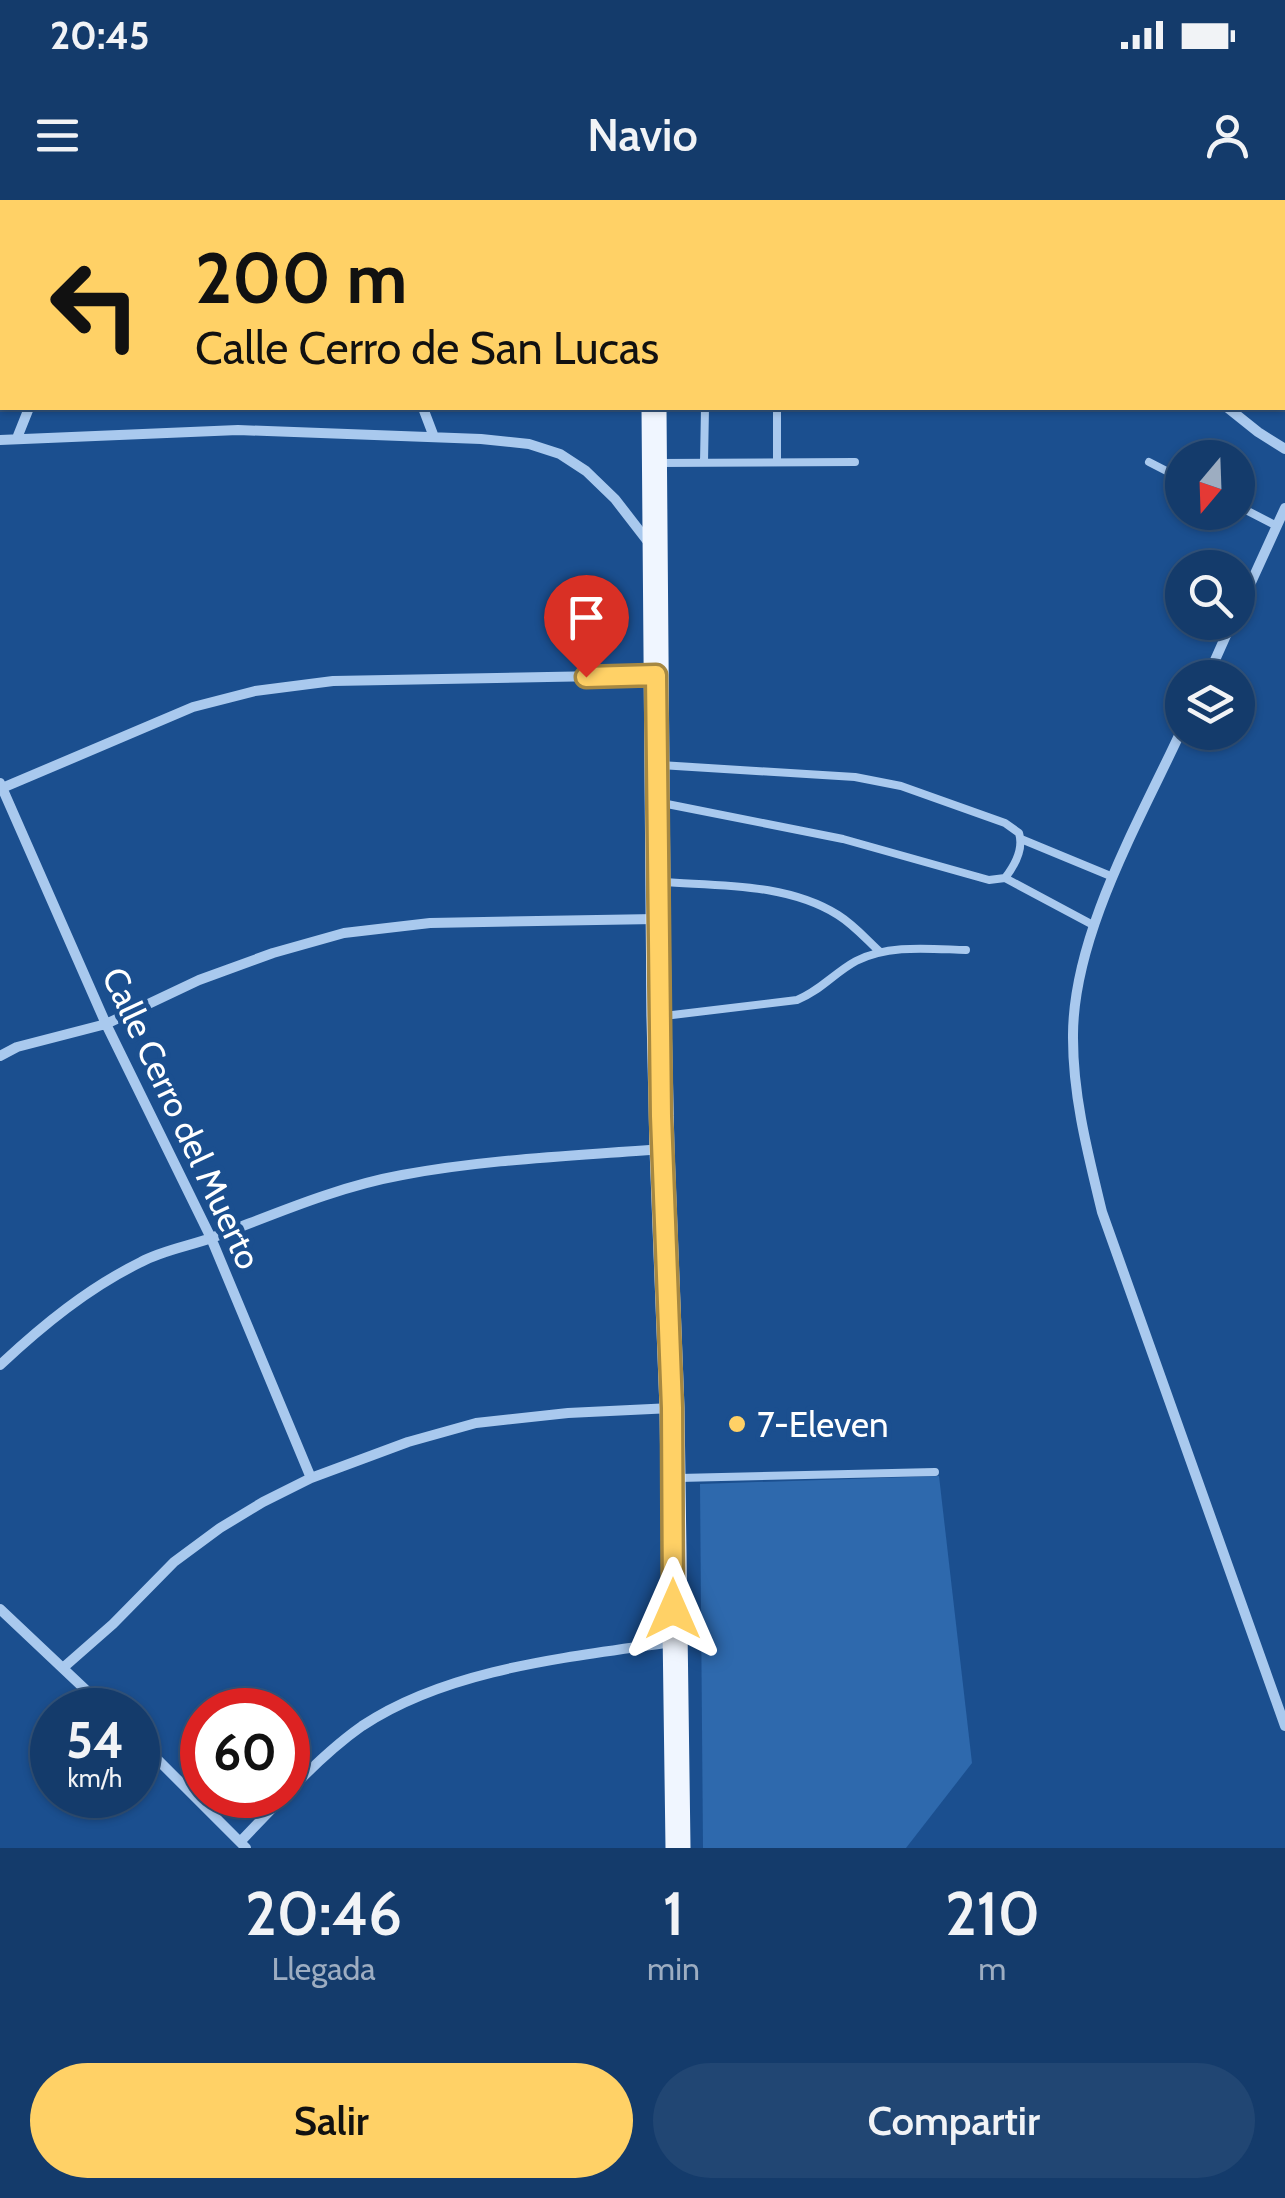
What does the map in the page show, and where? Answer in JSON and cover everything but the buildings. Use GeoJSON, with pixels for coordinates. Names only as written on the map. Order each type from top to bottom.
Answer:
{"type":"FeatureCollection","features":[{"type":"Feature","properties":{"kind":"main road"},"geometry":{"type":"LineString","coordinates":[[654,410],[659,1016],[672,1408],[678,1848]]}},
{"type":"Feature","properties":{"kind":"street"},"geometry":{"type":"LineString","coordinates":[[17,438],[28,410]]}},
{"type":"Feature","properties":{"kind":"street"},"geometry":{"type":"LineString","coordinates":[[424,410],[434,437]]}},
{"type":"Feature","properties":{"kind":"street"},"geometry":{"type":"LineString","coordinates":[[1230,410],[1285,449]]}},
{"type":"Feature","properties":{"kind":"street"},"geometry":{"type":"LineString","coordinates":[[0,440],[238,430],[529,444],[560,454],[586,471],[616,499],[654,548]]}},
{"type":"Feature","properties":{"kind":"street"},"geometry":{"type":"LineString","coordinates":[[1255,574],[1285,508]]}},
{"type":"Feature","properties":{"kind":"street"},"geometry":{"type":"LineString","coordinates":[[1,787],[193,707],[256,691],[333,682],[656,675]]}},
{"type":"Feature","properties":{"kind":"street"},"geometry":{"type":"LineString","coordinates":[[1172,750],[1093,925],[1076,992],[1074,1074],[1102,1212],[1285,1726]]}},
{"type":"Feature","properties":{"kind":"street","name":"Calle Cerro del Muerto"},"geometry":{"type":"LineString","coordinates":[[1,787],[106,1024],[211,1238],[311,1478]]}},
{"type":"Feature","properties":{"kind":"street"},"geometry":{"type":"LineString","coordinates":[[0,1056],[17,1047],[106,1024],[199,980],[344,933],[430,922],[658,920]]}},
{"type":"Feature","properties":{"kind":"street"},"geometry":{"type":"LineString","coordinates":[[0,1366],[64,1308],[143,1260],[332,1193],[400,1175],[495,1162],[662,1149]]}},
{"type":"Feature","properties":{"kind":"street"},"geometry":{"type":"LineString","coordinates":[[64,1667],[174,1562],[220,1528],[311,1478],[408,1442],[476,1423],[672,1408]]}},
{"type":"Feature","properties":{"kind":"street"},"geometry":{"type":"LineString","coordinates":[[0,1609],[85,1688]]}},
{"type":"Feature","properties":{"kind":"street"},"geometry":{"type":"LineString","coordinates":[[310,1771],[366,1724],[409,1700],[500,1670],[674,1642]]}},
{"type":"Feature","properties":{"kind":"street"},"geometry":{"type":"LineString","coordinates":[[160,1762],[243,1845],[266,1818]]}},
{"type":"Feature","properties":{"kind":"lane"},"geometry":{"type":"LineString","coordinates":[[704,462],[705,410]]}},
{"type":"Feature","properties":{"kind":"lane"},"geometry":{"type":"LineString","coordinates":[[777,410],[778,462]]}},
{"type":"Feature","properties":{"kind":"lane"},"geometry":{"type":"LineString","coordinates":[[654,462],[855,462]]}},
{"type":"Feature","properties":{"kind":"lane"},"geometry":{"type":"LineString","coordinates":[[1149,462],[1165,470]]}},
{"type":"Feature","properties":{"kind":"lane"},"geometry":{"type":"LineString","coordinates":[[1255,515],[1277,526]]}},
{"type":"Feature","properties":{"kind":"lane"},"geometry":{"type":"LineString","coordinates":[[658,764],[855,777],[888,783],[1005,823],[1021,839],[1019,853],[1005,878],[978,878],[843,839],[658,802]]}},
{"type":"Feature","properties":{"kind":"lane"},"geometry":{"type":"LineString","coordinates":[[1021,839],[1113,877]]}},
{"type":"Feature","properties":{"kind":"lane"},"geometry":{"type":"LineString","coordinates":[[1005,878],[1093,925]]}},
{"type":"Feature","properties":{"kind":"lane"},"geometry":{"type":"LineString","coordinates":[[657,882],[762,890],[814,903],[851,924],[879,951]]}},
{"type":"Feature","properties":{"kind":"lane"},"geometry":{"type":"LineString","coordinates":[[659,1016],[797,1000],[815,993],[854,962],[879,951],[966,950]]}},
{"type":"Feature","properties":{"kind":"lane"},"geometry":{"type":"LineString","coordinates":[[673,1478],[935,1472]]}},
{"type":"Feature","properties":{"kind":"shaded area"},"geometry":{"type":"Polygon","coordinates":[[[939,1476],[972,1763],[906,1848],[703,1848],[700,1484],[939,1476]]]}},
{"type":"Feature","properties":{"kind":"place","name":"7-Eleven"},"geometry":{"type":"Point","coordinates":[737,1424]}},
{"type":"Feature","properties":{"kind":"route"},"geometry":{"type":"LineString","coordinates":[[586,677],[656,675],[661,1116],[672,1408],[673,1609]]}}]}
